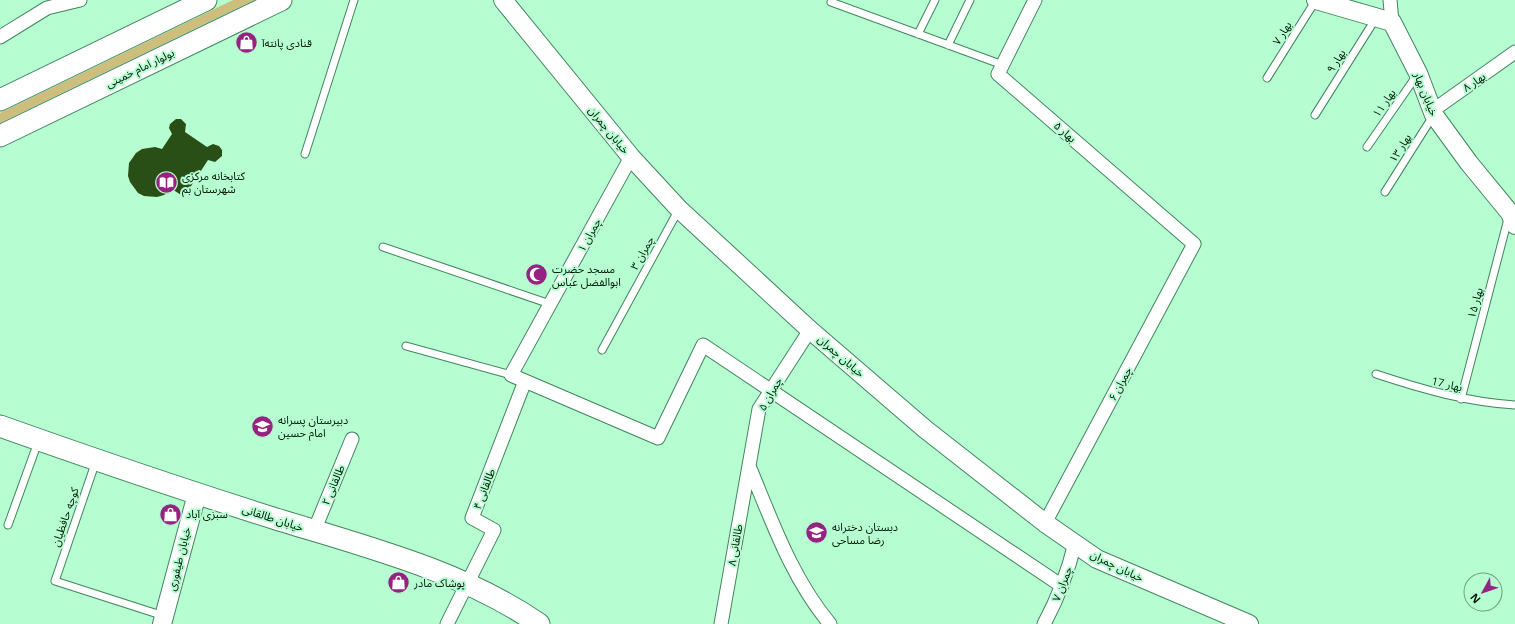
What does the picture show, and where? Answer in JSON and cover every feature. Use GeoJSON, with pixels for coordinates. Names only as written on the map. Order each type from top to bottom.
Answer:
{"type":"FeatureCollection","features":[{"type":"Feature","properties":{"kind":"main road"},"geometry":{"type":"LineString","coordinates":[[1,98],[205,0]]}},
{"type":"Feature","properties":{"kind":"main road","name":"بولوار امام خمینی"},"geometry":{"type":"LineString","coordinates":[[0,136],[281,0]]}},
{"type":"Feature","properties":{"kind":"main road","name":"خیابان چمران"},"geometry":{"type":"LineString","coordinates":[[503,0],[631,157],[679,209],[810,330],[925,429],[1045,523],[1097,559],[1249,624]]}},
{"type":"Feature","properties":{"kind":"main road"},"geometry":{"type":"LineString","coordinates":[[1316,0],[1384,20]]}},
{"type":"Feature","properties":{"kind":"main road","name":"خیابان بهار"},"geometry":{"type":"LineString","coordinates":[[1384,20],[1418,73],[1433,113],[1469,163],[1513,215]]}},
{"type":"Feature","properties":{"kind":"main road","name":"خیابان طالقانی"},"geometry":{"type":"LineString","coordinates":[[0,426],[197,494],[396,557],[467,583],[526,615],[539,624]]}},
{"type":"Feature","properties":{"kind":"main road","name":"خیابان طیفوری"},"geometry":{"type":"LineString","coordinates":[[163,620],[197,494]]}},
{"type":"Feature","properties":{"kind":"street"},"geometry":{"type":"LineString","coordinates":[[0,37],[47,8],[80,0]]}},
{"type":"Feature","properties":{"kind":"street"},"geometry":{"type":"LineString","coordinates":[[1003,65],[1035,0]]}},
{"type":"Feature","properties":{"kind":"street"},"geometry":{"type":"LineString","coordinates":[[1384,20],[1390,0]]}},
{"type":"Feature","properties":{"kind":"street","name":"بهار ۸"},"geometry":{"type":"LineString","coordinates":[[1433,113],[1515,52]]}},
{"type":"Feature","properties":{"kind":"street","name":"بهار ۵"},"geometry":{"type":"LineString","coordinates":[[1003,65],[998,74],[1194,244]]}},
{"type":"Feature","properties":{"kind":"street","name":"چمران ۱"},"geometry":{"type":"LineString","coordinates":[[512,375],[631,157]]}},
{"type":"Feature","properties":{"kind":"street","name":"چمران ۶"},"geometry":{"type":"LineString","coordinates":[[1045,523],[1194,244]]}},
{"type":"Feature","properties":{"kind":"street","name":"چمران ۵"},"geometry":{"type":"LineString","coordinates":[[749,466],[759,409],[810,330]]}},
{"type":"Feature","properties":{"kind":"street"},"geometry":{"type":"LineString","coordinates":[[512,375],[658,438],[703,345],[1062,586]]}},
{"type":"Feature","properties":{"kind":"street","name":"طالقانی ۴"},"geometry":{"type":"LineString","coordinates":[[467,583],[494,530],[472,518],[525,381]]}},
{"type":"Feature","properties":{"kind":"street","name":"طالقانی ۲"},"geometry":{"type":"LineString","coordinates":[[314,531],[352,439]]}},
{"type":"Feature","properties":{"kind":"street"},"geometry":{"type":"LineString","coordinates":[[749,466],[794,572],[816,608],[830,624]]}},
{"type":"Feature","properties":{"kind":"street","name":"طالقانی ۸"},"geometry":{"type":"LineString","coordinates":[[721,624],[749,466]]}},
{"type":"Feature","properties":{"kind":"street","name":"چمران ۷"},"geometry":{"type":"LineString","coordinates":[[1044,624],[1062,586],[1069,566],[1074,543]]}},
{"type":"Feature","properties":{"kind":"street"},"geometry":{"type":"LineString","coordinates":[[446,624],[467,583]]}},
{"type":"Feature","properties":{"kind":"lane"},"geometry":{"type":"LineString","coordinates":[[305,154],[354,0]]}},
{"type":"Feature","properties":{"kind":"lane"},"geometry":{"type":"LineString","coordinates":[[918,34],[936,0]]}},
{"type":"Feature","properties":{"kind":"lane"},"geometry":{"type":"LineString","coordinates":[[948,45],[970,0]]}},
{"type":"Feature","properties":{"kind":"lane","name":"بهار ۷"},"geometry":{"type":"LineString","coordinates":[[1266,78],[1316,0]]}},
{"type":"Feature","properties":{"kind":"lane"},"geometry":{"type":"LineString","coordinates":[[831,2],[1003,65]]}},
{"type":"Feature","properties":{"kind":"lane","name":"بهار ۹"},"geometry":{"type":"LineString","coordinates":[[1315,115],[1384,20]]}},
{"type":"Feature","properties":{"kind":"lane","name":"بهار ۱۱"},"geometry":{"type":"LineString","coordinates":[[1367,146],[1418,73]]}},
{"type":"Feature","properties":{"kind":"lane","name":"بهار ۱۳"},"geometry":{"type":"LineString","coordinates":[[1386,192],[1433,113]]}},
{"type":"Feature","properties":{"kind":"lane","name":"چمران ۳"},"geometry":{"type":"LineString","coordinates":[[602,350],[679,209]]}},
{"type":"Feature","properties":{"kind":"lane","name":"بهار ۱۵"},"geometry":{"type":"LineString","coordinates":[[1461,398],[1513,215]]}},
{"type":"Feature","properties":{"kind":"lane"},"geometry":{"type":"LineString","coordinates":[[383,247],[550,304]]}},
{"type":"Feature","properties":{"kind":"lane"},"geometry":{"type":"LineString","coordinates":[[406,346],[512,375]]}},
{"type":"Feature","properties":{"kind":"lane","name":"بهار 17"},"geometry":{"type":"LineString","coordinates":[[1376,374],[1418,388],[1461,398],[1515,405]]}},
{"type":"Feature","properties":{"kind":"lane"},"geometry":{"type":"LineString","coordinates":[[8,525],[39,440]]}},
{"type":"Feature","properties":{"kind":"lane","name":"کوچه حافظیان"},"geometry":{"type":"LineString","coordinates":[[96,459],[55,581],[163,620]]}},
{"type":"Feature","properties":{"kind":"shaded area"},"geometry":{"type":"Polygon","coordinates":[[[233,0],[254,0],[0,123],[0,113],[233,0]]]}},
{"type":"Feature","properties":{"kind":"building"},"geometry":{"type":"Polygon","coordinates":[[[176,119],[181,119],[186,124],[185,132],[207,147],[213,144],[219,146],[222,150],[222,156],[215,162],[208,160],[184,197],[172,189],[164,195],[157,197],[144,196],[138,193],[130,182],[128,176],[129,163],[136,153],[142,149],[155,147],[162,149],[172,134],[169,128],[170,124],[176,119]]]}},
{"type":"Feature","properties":{"kind":"place","name":"قنادی پانته‌آ"},"geometry":{"type":"Point","coordinates":[246,43]}},
{"type":"Feature","properties":{"kind":"place","name":"کتابخانه مرکزی شهرستان بم"},"geometry":{"type":"Point","coordinates":[167,182]}},
{"type":"Feature","properties":{"kind":"place","name":"مسجد حضرت ابوالفضل عباس"},"geometry":{"type":"Point","coordinates":[537,275]}},
{"type":"Feature","properties":{"kind":"place","name":"دبیرستان پسرانه امام حسین"},"geometry":{"type":"Point","coordinates":[263,426]}},
{"type":"Feature","properties":{"kind":"place","name":"سبزی آباد"},"geometry":{"type":"Point","coordinates":[171,514]}},
{"type":"Feature","properties":{"kind":"place","name":"دبستان دخترانه رضا مساحی"},"geometry":{"type":"Point","coordinates":[817,533]}},
{"type":"Feature","properties":{"kind":"place","name":"پوشاک مادر"},"geometry":{"type":"Point","coordinates":[399,583]}}]}
